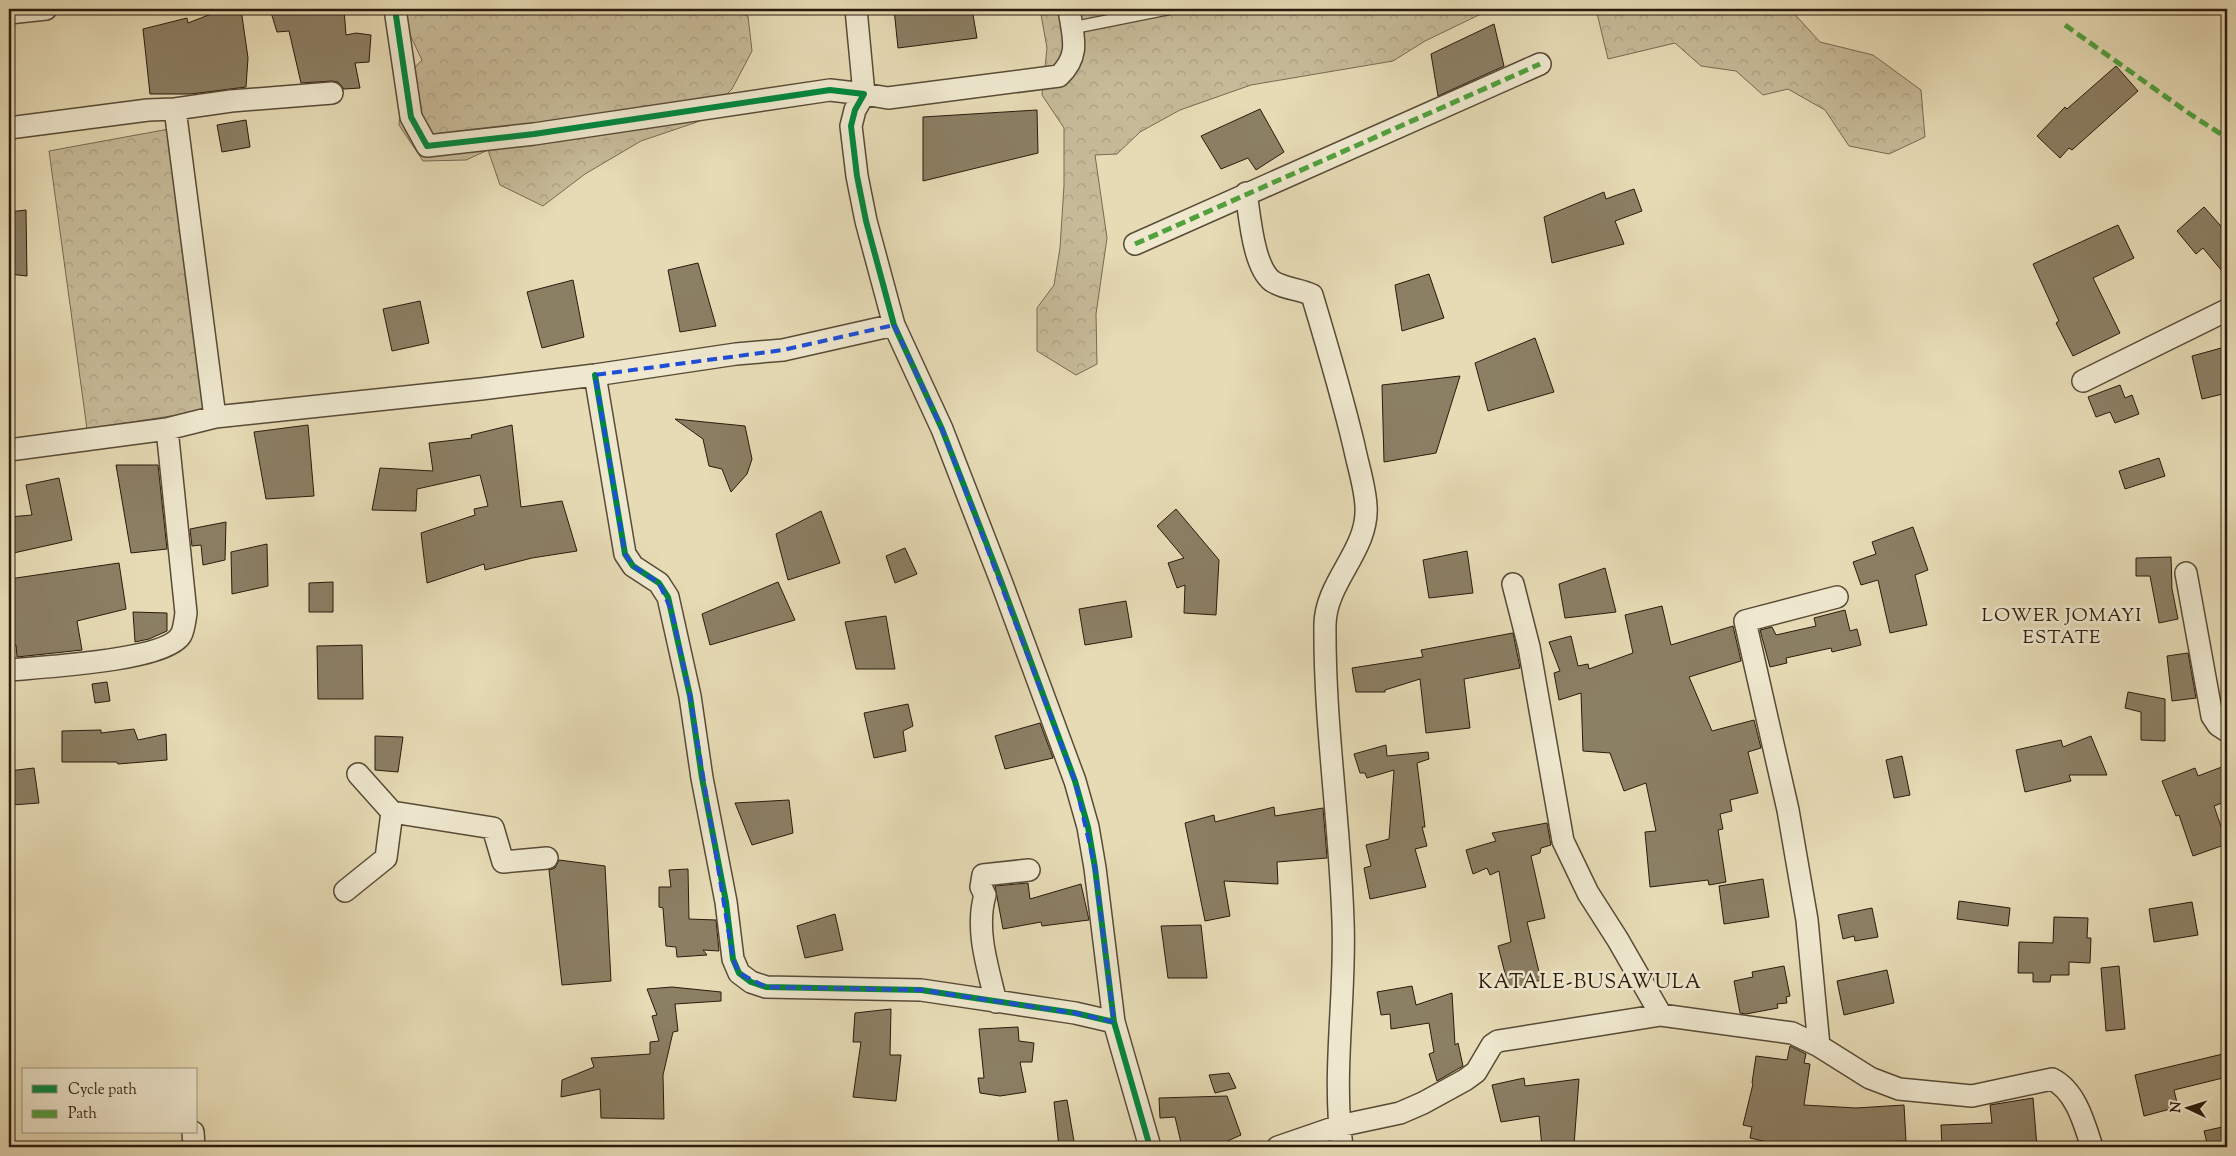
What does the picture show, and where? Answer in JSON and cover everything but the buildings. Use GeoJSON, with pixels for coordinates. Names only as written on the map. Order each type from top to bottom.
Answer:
{"type":"FeatureCollection","features":[{"type":"Feature","properties":{"kind":"street"},"geometry":{"type":"LineString","coordinates":[[9,13],[46,9]]}},
{"type":"Feature","properties":{"kind":"street"},"geometry":{"type":"LineString","coordinates":[[395,9],[411,117],[427,146],[534,134],[830,90],[888,98],[1059,76],[1070,66],[1074,50],[1071,18]]}},
{"type":"Feature","properties":{"kind":"street"},"geometry":{"type":"LineString","coordinates":[[856,9],[864,94],[851,126],[866,221],[894,325],[942,429],[1075,781],[1088,827],[1095,868],[1114,1022],[1150,1147]]}},
{"type":"Feature","properties":{"kind":"street"},"geometry":{"type":"LineString","coordinates":[[1135,244],[1246,193],[1540,64]]}},
{"type":"Feature","properties":{"kind":"street"},"geometry":{"type":"LineString","coordinates":[[9,128],[148,110],[332,93]]}},
{"type":"Feature","properties":{"kind":"street"},"geometry":{"type":"LineString","coordinates":[[175,108],[215,417]]}},
{"type":"Feature","properties":{"kind":"street"},"geometry":{"type":"LineString","coordinates":[[1246,193],[1256,254],[1271,280],[1284,287],[1300,289],[1312,295],[1341,389],[1366,507],[1362,536],[1331,596],[1325,622],[1330,741],[1343,919],[1344,978],[1338,1046],[1339,1126],[1342,1147]]}},
{"type":"Feature","properties":{"kind":"street"},"geometry":{"type":"LineString","coordinates":[[2083,381],[2227,310]]}},
{"type":"Feature","properties":{"kind":"street"},"geometry":{"type":"LineString","coordinates":[[9,450],[166,429],[215,417],[490,388],[596,375],[736,354],[783,350],[894,325]]}},
{"type":"Feature","properties":{"kind":"street"},"geometry":{"type":"LineString","coordinates":[[596,375],[625,554],[633,566],[658,584],[668,596],[672,612],[690,696],[702,778],[726,902],[734,960],[739,973],[751,982],[766,987],[922,990],[1075,1012],[1114,1022]]}},
{"type":"Feature","properties":{"kind":"street"},"geometry":{"type":"LineString","coordinates":[[9,670],[139,656],[165,648],[181,636],[186,613],[166,429]]}},
{"type":"Feature","properties":{"kind":"street"},"geometry":{"type":"LineString","coordinates":[[2186,573],[2212,716],[2218,725],[2227,731]]}},
{"type":"Feature","properties":{"kind":"street"},"geometry":{"type":"LineString","coordinates":[[1513,584],[1529,647],[1563,841],[1588,893],[1618,940],[1661,1015]]}},
{"type":"Feature","properties":{"kind":"street"},"geometry":{"type":"LineString","coordinates":[[1820,1046],[1808,927],[1790,818],[1745,621],[1837,596]]}},
{"type":"Feature","properties":{"kind":"street"},"geometry":{"type":"LineString","coordinates":[[358,774],[392,812],[493,828],[503,862],[547,858]]}},
{"type":"Feature","properties":{"kind":"street"},"geometry":{"type":"LineString","coordinates":[[345,891],[386,858],[392,812]]}},
{"type":"Feature","properties":{"kind":"street"},"geometry":{"type":"LineString","coordinates":[[996,1002],[984,952],[981,909],[985,895],[981,887],[983,875],[1029,870]]}},
{"type":"Feature","properties":{"kind":"street"},"geometry":{"type":"LineString","coordinates":[[1278,1147],[1339,1126],[1400,1113],[1457,1085],[1476,1072],[1492,1045],[1498,1041],[1661,1015],[1792,1034],[1820,1046],[1870,1078],[1899,1089],[1972,1096],[2052,1079],[2061,1084],[2067,1091],[2083,1118],[2092,1147]]}},
{"type":"Feature","properties":{"kind":"street"},"geometry":{"type":"LineString","coordinates":[[193,1134],[194,1147]]}},
{"type":"Feature","properties":{"kind":"lane"},"geometry":{"type":"LineString","coordinates":[[1071,18],[1167,9]]}},
{"type":"Feature","properties":{"kind":"highlighted area"},"geometry":{"type":"Polygon","coordinates":[[[894,325],[942,429],[1075,781],[1095,868],[1114,1022],[1075,1013],[921,990],[766,987],[739,973],[733,959],[690,696],[672,612],[659,583],[633,566],[625,554],[595,375],[783,350],[894,325]]]}},
{"type":"Feature","properties":{"kind":"green space"},"geometry":{"type":"Polygon","coordinates":[[[409,9],[734,9],[748,16],[752,51],[732,89],[700,121],[641,141],[585,174],[543,206],[500,185],[488,150],[466,160],[423,161],[399,125],[402,81],[422,60],[403,20],[409,9]]]}},
{"type":"Feature","properties":{"kind":"green space"},"geometry":{"type":"Polygon","coordinates":[[[1040,9],[1486,9],[1481,14],[1425,41],[1393,61],[1251,85],[1180,110],[1140,132],[1117,154],[1095,155],[1107,238],[1096,314],[1097,364],[1076,375],[1037,351],[1037,308],[1054,285],[1060,248],[1064,185],[1064,128],[1042,95],[1047,48],[1040,9]]]}},
{"type":"Feature","properties":{"kind":"green space"},"geometry":{"type":"Polygon","coordinates":[[[1596,9],[1790,9],[1820,42],[1873,55],[1921,90],[1925,137],[1889,154],[1849,146],[1825,110],[1788,89],[1763,95],[1736,71],[1701,66],[1675,43],[1608,59],[1596,9]]]}},
{"type":"Feature","properties":{"kind":"green space"},"geometry":{"type":"Polygon","coordinates":[[[169,129],[203,411],[87,429],[49,151],[169,129]]]}},
{"type":"Feature","properties":{"kind":"marked path"},"geometry":{"type":"LineString","coordinates":[[2065,25],[2227,138]]}},
{"type":"Feature","properties":{"kind":"marked path"},"geometry":{"type":"LineString","coordinates":[[1135,244],[1540,64]]}},
{"type":"Feature","properties":{"kind":"cycle path"},"geometry":{"type":"LineString","coordinates":[[395,9],[411,117],[427,146],[534,134],[830,90],[864,94],[855,110],[851,126],[857,176],[866,221],[894,325],[942,429],[1075,781],[1088,827],[1095,868],[1114,1022],[1150,1147]]}},
{"type":"Feature","properties":{"kind":"cycle path"},"geometry":{"type":"LineString","coordinates":[[595,375],[625,554],[633,566],[659,583],[668,597],[690,696],[702,778],[726,902],[733,959],[739,973],[751,982],[766,987],[921,990],[1075,1013],[1114,1022]]}},
{"type":"Feature","properties":{"kind":"district","name":"LOWER JOMAYI ESTATE"},"geometry":{"type":"Point","coordinates":[2062,625]}},
{"type":"Feature","properties":{"kind":"district","name":"KATALE-BUSAWULA"},"geometry":{"type":"Point","coordinates":[1590,981]}}]}
